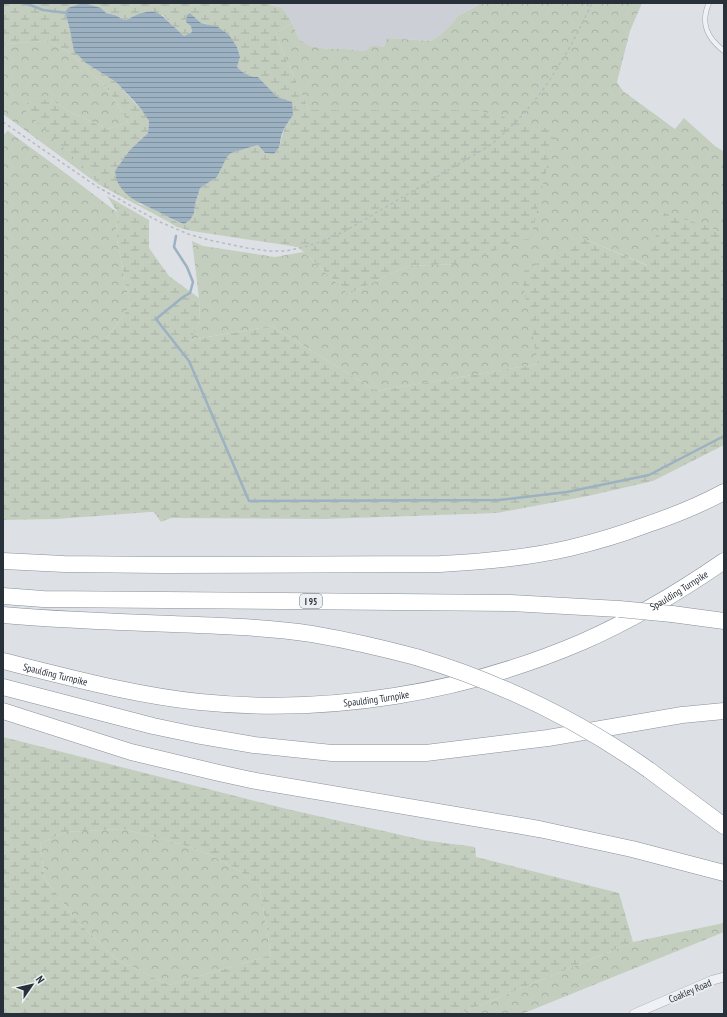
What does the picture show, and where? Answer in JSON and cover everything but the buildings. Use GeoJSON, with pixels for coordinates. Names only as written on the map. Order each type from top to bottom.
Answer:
{"type":"FeatureCollection","features":[{"type":"Feature","properties":{"kind":"highway"},"geometry":{"type":"LineString","coordinates":[[3,561],[64,564],[195,565],[440,564],[478,562],[537,554],[600,540],[662,520],[692,508],[724,492]]}},
{"type":"Feature","properties":{"kind":"highway","name":"Spaulding Turnpike"},"geometry":{"type":"LineString","coordinates":[[3,660],[104,686],[168,698],[194,701],[240,705],[298,706],[363,700],[427,690],[459,683],[521,665],[552,654],[600,634],[639,614],[691,584],[724,561]]}},
{"type":"Feature","properties":{"kind":"highway","name":"I 95"},"geometry":{"type":"LineString","coordinates":[[3,596],[50,599],[511,602],[619,609],[724,621]]}},
{"type":"Feature","properties":{"kind":"highway"},"geometry":{"type":"LineString","coordinates":[[3,615],[97,621],[209,625],[278,630],[345,640],[416,657],[477,677],[541,705],[629,756],[724,826]]}},
{"type":"Feature","properties":{"kind":"highway"},"geometry":{"type":"LineString","coordinates":[[3,687],[153,726],[196,735],[254,745],[332,753],[433,752],[548,738],[682,715],[724,711]]}},
{"type":"Feature","properties":{"kind":"highway"},"geometry":{"type":"LineString","coordinates":[[3,711],[131,752],[219,773],[251,780],[538,829],[632,849],[724,873]]}},
{"type":"Feature","properties":{"kind":"street","name":"Coakley Road"},"geometry":{"type":"LineString","coordinates":[[634,1014],[724,977]]}},
{"type":"Feature","properties":{"kind":"lane"},"geometry":{"type":"LineString","coordinates":[[709,3],[704,20],[706,29],[710,37],[724,51]]}},
{"type":"Feature","properties":{"kind":"path"},"geometry":{"type":"LineString","coordinates":[[3,122],[96,186],[160,222],[188,234],[209,240],[254,249],[286,251],[326,240],[347,230],[489,146],[505,133],[520,117],[560,65],[592,3]]}},
{"type":"Feature","properties":{"kind":"shaded area"},"geometry":{"type":"Polygon","coordinates":[[[262,3],[480,3],[458,16],[444,32],[431,41],[387,38],[384,47],[371,46],[365,51],[361,51],[328,49],[310,46],[299,39],[292,23],[282,8],[262,3]]]}},
{"type":"Feature","properties":{"kind":"green space"},"geometry":{"type":"Polygon","coordinates":[[[3,3],[262,3],[280,7],[285,11],[292,23],[275,34],[309,110],[478,110],[555,131],[531,238],[456,264],[407,266],[349,294],[298,247],[192,231],[177,227],[98,184],[88,171],[26,112],[27,103],[50,99],[74,114],[108,129],[128,122],[107,88],[69,52],[48,41],[3,44],[3,3]],[[101,8],[65,12],[70,30],[86,63],[116,82],[141,109],[149,121],[148,133],[140,141],[139,204],[152,208],[177,222],[184,224],[194,213],[200,188],[217,177],[227,157],[231,153],[258,145],[265,153],[274,154],[279,147],[285,127],[293,115],[258,77],[247,75],[237,67],[240,57],[237,47],[207,24],[201,23],[190,13],[192,32],[184,36],[163,15],[130,18],[124,20],[115,15],[106,13],[101,8]]]}},
{"type":"Feature","properties":{"kind":"green space"},"geometry":{"type":"Polygon","coordinates":[[[480,3],[642,3],[630,31],[617,82],[623,91],[675,129],[684,118],[715,146],[724,151],[724,236],[710,227],[647,265],[580,237],[538,364],[376,391],[272,326],[189,340],[200,322],[199,298],[192,241],[203,246],[275,257],[303,252],[349,294],[407,266],[456,264],[478,110],[309,110],[275,34],[292,23],[299,39],[310,46],[328,49],[365,51],[371,46],[384,47],[387,38],[431,41],[444,32],[458,16],[480,3]]]}},
{"type":"Feature","properties":{"kind":"green space"},"geometry":{"type":"Polygon","coordinates":[[[48,41],[69,52],[107,88],[128,122],[108,129],[74,114],[50,99],[88,171],[98,184],[3,114],[3,44],[48,41]]]}},
{"type":"Feature","properties":{"kind":"green space"},"geometry":{"type":"Polygon","coordinates":[[[8,131],[118,213],[116,234],[130,306],[106,339],[3,339],[3,135],[8,131]]]}},
{"type":"Feature","properties":{"kind":"green space"},"geometry":{"type":"Polygon","coordinates":[[[107,196],[149,220],[149,248],[169,276],[199,298],[200,322],[190,340],[272,326],[376,391],[538,364],[521,273],[580,237],[646,265],[664,213],[710,227],[724,236],[724,445],[653,481],[588,496],[497,513],[325,519],[171,518],[161,522],[154,512],[150,512],[57,519],[3,520],[3,339],[106,339],[130,306],[116,234],[118,213],[107,196]]]}},
{"type":"Feature","properties":{"kind":"green space"},"geometry":{"type":"Polygon","coordinates":[[[3,737],[287,809],[423,840],[475,847],[476,857],[619,893],[633,942],[459,1014],[3,1014],[3,737]],[[123,829],[66,832],[40,843],[45,879],[76,920],[116,959],[169,985],[271,955],[260,889],[248,878],[223,861],[196,849],[123,829]]]}},
{"type":"Feature","properties":{"kind":"green space"},"geometry":{"type":"Polygon","coordinates":[[[123,829],[196,849],[223,861],[249,878],[260,889],[271,955],[169,985],[116,959],[76,920],[45,879],[40,843],[66,832],[123,829]]]}},
{"type":"Feature","properties":{"kind":"green space"},"geometry":{"type":"Polygon","coordinates":[[[724,923],[724,932],[522,1014],[459,1014],[633,942],[724,923]]]}},
{"type":"Feature","properties":{"kind":"water"},"geometry":{"type":"Polygon","coordinates":[[[83,3],[101,8],[106,13],[115,15],[124,20],[142,13],[156,13],[162,16],[184,36],[192,32],[191,26],[186,22],[187,15],[190,13],[201,23],[218,27],[229,35],[237,47],[240,57],[237,67],[247,75],[258,77],[277,97],[292,102],[293,115],[283,131],[278,149],[274,154],[265,153],[258,145],[231,153],[227,157],[217,177],[200,188],[194,213],[190,220],[184,224],[131,198],[118,183],[115,171],[130,150],[148,133],[149,121],[141,109],[116,82],[86,63],[74,51],[65,12],[68,8],[83,3]]]}},
{"type":"Feature","properties":{"kind":"waterway"},"geometry":{"type":"LineString","coordinates":[[25,3],[43,10],[67,13]]}},
{"type":"Feature","properties":{"kind":"waterway"},"geometry":{"type":"LineString","coordinates":[[176,236],[174,247],[187,267],[193,282],[190,293],[156,319],[189,361],[249,501],[499,500],[567,492],[649,475],[724,436]]}}]}
